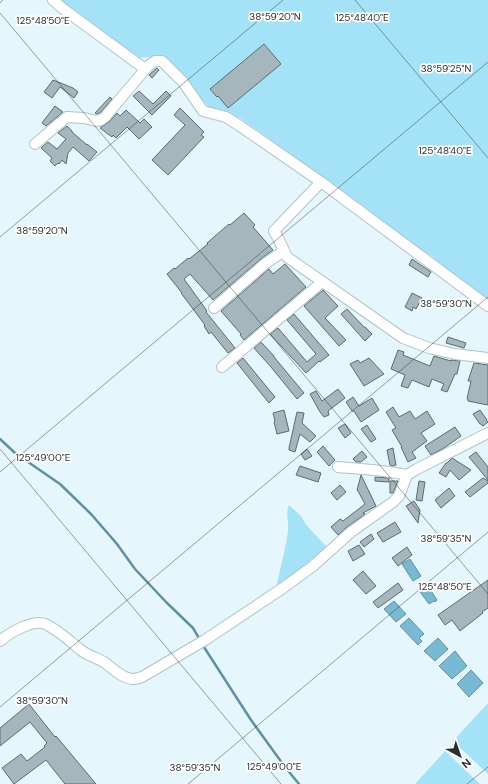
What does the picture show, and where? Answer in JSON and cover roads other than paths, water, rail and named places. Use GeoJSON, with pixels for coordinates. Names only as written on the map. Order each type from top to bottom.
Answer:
{"type":"FeatureCollection","features":[{"type":"Feature","properties":{"kind":"street"},"geometry":{"type":"LineString","coordinates":[[53,0],[145,69]]}},
{"type":"Feature","properties":{"kind":"street"},"geometry":{"type":"LineString","coordinates":[[35,144],[67,117],[84,118],[96,121],[105,117],[148,66],[155,61],[162,61],[183,82],[203,111],[226,117],[322,182],[488,306]]}},
{"type":"Feature","properties":{"kind":"street"},"geometry":{"type":"LineString","coordinates":[[322,182],[274,231],[287,256],[403,338],[429,348],[455,354],[483,356],[488,358]]}},
{"type":"Feature","properties":{"kind":"street"},"geometry":{"type":"LineString","coordinates":[[214,308],[266,263],[284,251]]}},
{"type":"Feature","properties":{"kind":"street"},"geometry":{"type":"LineString","coordinates":[[222,367],[322,282]]}},
{"type":"Feature","properties":{"kind":"street"},"geometry":{"type":"LineString","coordinates":[[0,641],[18,629],[35,623],[44,623],[85,652],[100,660],[123,676],[133,680],[142,677],[200,643],[314,566],[351,532],[393,502],[399,496],[407,475],[488,433]]}},
{"type":"Feature","properties":{"kind":"street"},"geometry":{"type":"LineString","coordinates":[[338,467],[407,475]]}},
{"type":"Feature","properties":{"kind":"waterway"},"geometry":{"type":"LineString","coordinates":[[0,439],[15,453],[60,484],[91,514],[117,544],[135,569],[193,628],[200,640]]}},
{"type":"Feature","properties":{"kind":"waterway"},"geometry":{"type":"LineString","coordinates":[[202,644],[251,720],[299,784]]}}]}
